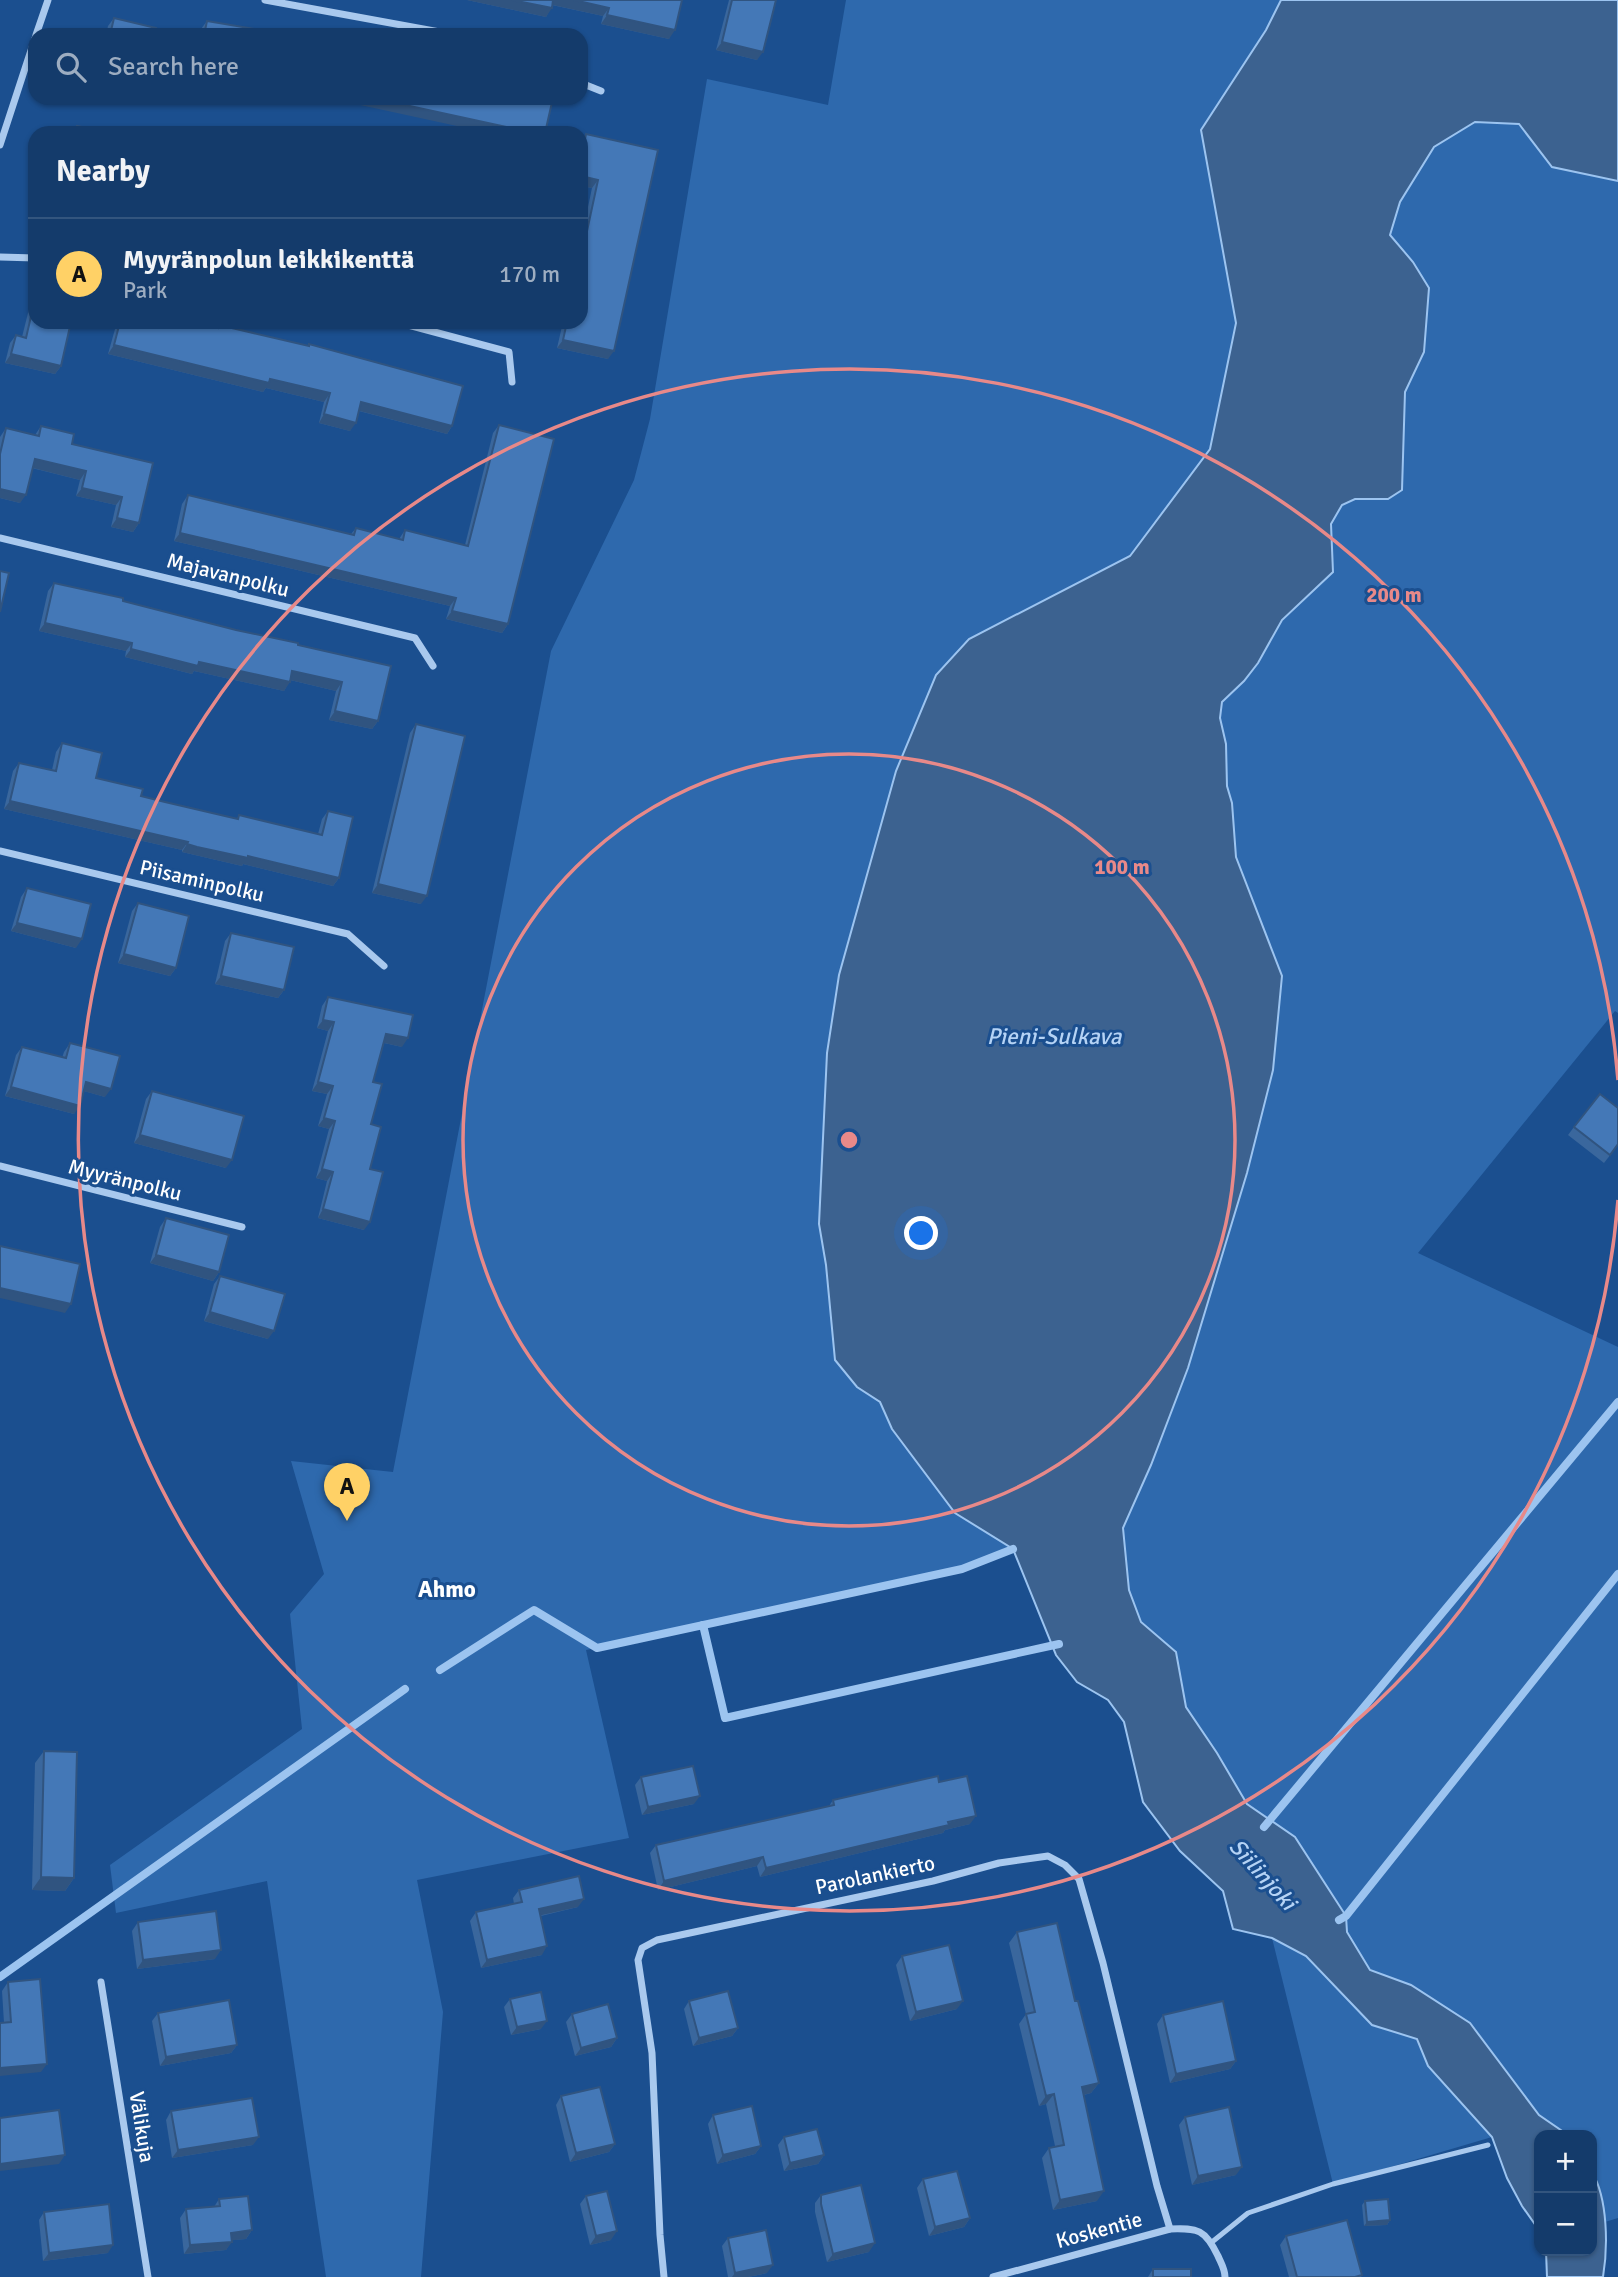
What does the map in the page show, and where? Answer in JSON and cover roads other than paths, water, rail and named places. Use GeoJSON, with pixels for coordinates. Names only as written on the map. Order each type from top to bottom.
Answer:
{"type":"FeatureCollection","features":[{"type":"Feature","properties":{"kind":"street"},"geometry":{"type":"LineString","coordinates":[[39,28],[48,0]]}},
{"type":"Feature","properties":{"kind":"street"},"geometry":{"type":"LineString","coordinates":[[265,0],[418,28]]}},
{"type":"Feature","properties":{"kind":"street"},"geometry":{"type":"LineString","coordinates":[[0,145],[28,61]]}},
{"type":"Feature","properties":{"kind":"street"},"geometry":{"type":"LineString","coordinates":[[588,86],[601,91]]}},
{"type":"Feature","properties":{"kind":"street"},"geometry":{"type":"LineString","coordinates":[[0,257],[28,258]]}},
{"type":"Feature","properties":{"kind":"street"},"geometry":{"type":"LineString","coordinates":[[423,329],[509,352],[512,382]]}},
{"type":"Feature","properties":{"kind":"street","name":"Majavanpolku"},"geometry":{"type":"LineString","coordinates":[[0,538],[415,638],[433,666]]}},
{"type":"Feature","properties":{"kind":"street","name":"Piisaminpolku"},"geometry":{"type":"LineString","coordinates":[[0,851],[348,934],[384,966]]}},
{"type":"Feature","properties":{"kind":"street","name":"Myyränpolku"},"geometry":{"type":"LineString","coordinates":[[0,1166],[242,1227]]}},
{"type":"Feature","properties":{"kind":"street","name":"Parolankierto"},"geometry":{"type":"LineString","coordinates":[[664,2277],[652,2053],[638,1960],[642,1948],[657,1940],[919,1884],[999,1863],[1048,1856],[1065,1865],[1079,1879],[1170,2229]]}},
{"type":"Feature","properties":{"kind":"street","name":"Välikuja"},"geometry":{"type":"LineString","coordinates":[[101,1982],[148,2277]]}},
{"type":"Feature","properties":{"kind":"street","name":"Koskentie"},"geometry":{"type":"LineString","coordinates":[[993,2277],[1170,2229],[1191,2228],[1203,2232],[1212,2242]]}},
{"type":"Feature","properties":{"kind":"street"},"geometry":{"type":"LineString","coordinates":[[1212,2242],[1225,2277]]}},
{"type":"Feature","properties":{"kind":"lane"},"geometry":{"type":"LineString","coordinates":[[1212,2242],[1248,2213],[1333,2184],[1488,2145]]}},
{"type":"Feature","properties":{"kind":"water","name":"Pieni-Sulkava"},"geometry":{"type":"Polygon","coordinates":[[[1281,0],[1618,0],[1618,181],[1552,167],[1519,124],[1475,122],[1434,147],[1400,202],[1390,235],[1413,262],[1429,288],[1424,352],[1405,392],[1402,490],[1388,499],[1355,499],[1342,505],[1331,524],[1333,572],[1282,620],[1258,663],[1222,702],[1220,718],[1226,744],[1227,786],[1232,803],[1236,857],[1282,976],[1273,1070],[1247,1173],[1188,1368],[1151,1465],[1123,1528],[1129,1590],[1141,1622],[1176,1652],[1186,1707],[1247,1804],[1295,1837],[1346,1916],[1347,1932],[1370,1970],[1411,1985],[1470,2023],[1539,2115],[1561,2130],[1534,2130],[1534,2223],[1507,2178],[1492,2137],[1428,2066],[1417,2039],[1372,2025],[1306,1956],[1272,1938],[1233,1929],[1223,1891],[1180,1851],[1143,1802],[1124,1722],[1108,1700],[1077,1682],[1056,1655],[1013,1549],[955,1513],[892,1429],[880,1402],[857,1387],[835,1360],[826,1265],[819,1224],[827,1053],[839,975],[896,771],[936,675],[969,639],[1130,556],[1210,449],[1236,323],[1201,130],[1266,30],[1281,0]]]}},
{"type":"Feature","properties":{"kind":"water"},"geometry":{"type":"Polygon","coordinates":[[[1597,2183],[1605,2223],[1603,2277],[1547,2277],[1546,2256],[1597,2256],[1597,2183]]]}},
{"type":"Feature","properties":{"kind":"waterway"},"geometry":{"type":"LineString","coordinates":[[1264,1827],[1618,1402]]}},
{"type":"Feature","properties":{"kind":"waterway"},"geometry":{"type":"LineString","coordinates":[[440,1670],[534,1610],[597,1648],[962,1569],[1013,1549]]}},
{"type":"Feature","properties":{"kind":"waterway"},"geometry":{"type":"LineString","coordinates":[[1339,1920],[1346,1916],[1618,1574]]}},
{"type":"Feature","properties":{"kind":"waterway"},"geometry":{"type":"LineString","coordinates":[[703,1625],[725,1718],[1059,1644]]}},
{"type":"Feature","properties":{"kind":"waterway"},"geometry":{"type":"LineString","coordinates":[[0,1977],[405,1689]]}},
{"type":"Feature","properties":{"kind":"place","name":"Myyränpolun leikkikenttä"},"geometry":{"type":"Point","coordinates":[347,1521]}},
{"type":"Feature","properties":{"kind":"district","name":"Ahmo"},"geometry":{"type":"Point","coordinates":[447,1589]}},
{"type":"Feature","properties":{"kind":"water label","name":"Siilinjoki"},"geometry":{"type":"Point","coordinates":[1263,1874]}}]}
